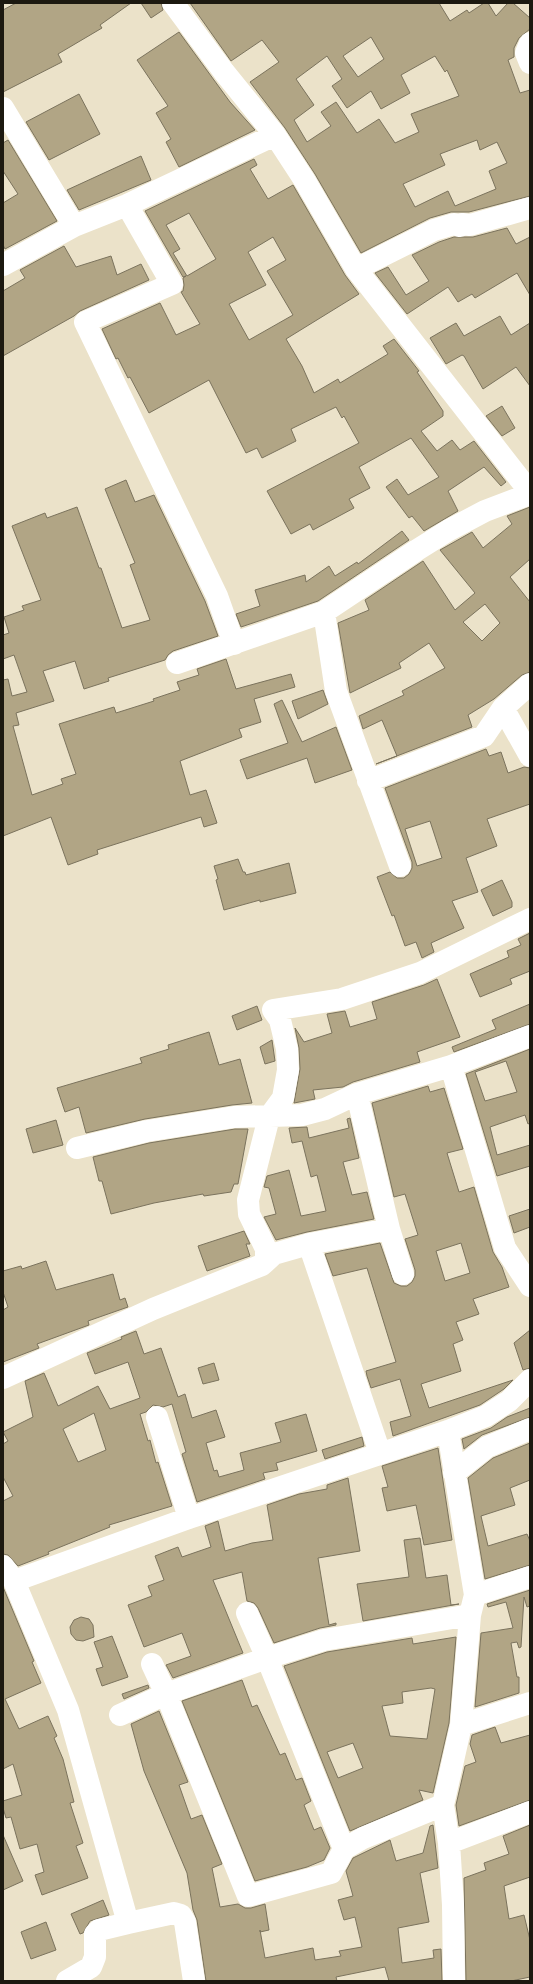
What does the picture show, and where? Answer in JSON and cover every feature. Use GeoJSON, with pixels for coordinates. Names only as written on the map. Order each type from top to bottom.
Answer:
{"type":"FeatureCollection","features":[{"type":"Feature","properties":{"kind":"street"},"geometry":{"type":"LineString","coordinates":[[173,3],[224,72],[275,135],[305,181],[356,269],[530,493],[485,511],[449,530],[416,550],[324,612],[177,663]]}},
{"type":"Feature","properties":{"kind":"street"},"geometry":{"type":"LineString","coordinates":[[530,42],[526,52],[530,63]]}},
{"type":"Feature","properties":{"kind":"street"},"geometry":{"type":"LineString","coordinates":[[3,108],[74,226]]}},
{"type":"Feature","properties":{"kind":"street"},"geometry":{"type":"LineString","coordinates":[[3,265],[74,226],[127,205],[275,135]]}},
{"type":"Feature","properties":{"kind":"street"},"geometry":{"type":"LineString","coordinates":[[127,205],[172,284],[85,322],[217,596],[234,644]]}},
{"type":"Feature","properties":{"kind":"street"},"geometry":{"type":"LineString","coordinates":[[356,269],[434,230],[454,224],[460,226],[462,224],[470,225],[530,208]]}},
{"type":"Feature","properties":{"kind":"street"},"geometry":{"type":"LineString","coordinates":[[324,612],[336,691],[400,866]]}},
{"type":"Feature","properties":{"kind":"street"},"geometry":{"type":"LineString","coordinates":[[368,780],[484,736],[503,708],[530,684]]}},
{"type":"Feature","properties":{"kind":"street"},"geometry":{"type":"LineString","coordinates":[[503,708],[530,756]]}},
{"type":"Feature","properties":{"kind":"street"},"geometry":{"type":"LineString","coordinates":[[266,1261],[266,1249],[249,1214],[248,1200],[269,1117],[282,1098],[288,1070],[287,1049],[280,1020],[273,1010],[342,999],[420,973],[530,920]]}},
{"type":"Feature","properties":{"kind":"street"},"geometry":{"type":"LineString","coordinates":[[77,1148],[147,1131],[234,1117],[302,1115],[325,1109],[357,1094],[451,1066],[530,1036]]}},
{"type":"Feature","properties":{"kind":"street"},"geometry":{"type":"LineString","coordinates":[[451,1066],[505,1248],[530,1286]]}},
{"type":"Feature","properties":{"kind":"street"},"geometry":{"type":"LineString","coordinates":[[357,1094],[389,1229],[402,1274]]}},
{"type":"Feature","properties":{"kind":"street"},"geometry":{"type":"LineString","coordinates":[[3,1378],[154,1309],[262,1265],[274,1254],[309,1244],[389,1229]]}},
{"type":"Feature","properties":{"kind":"street"},"geometry":{"type":"LineString","coordinates":[[309,1244],[380,1453]]}},
{"type":"Feature","properties":{"kind":"street"},"geometry":{"type":"LineString","coordinates":[[128,1923],[68,1710],[6,1572],[189,1518],[448,1431],[486,1416],[509,1401],[530,1380]]}},
{"type":"Feature","properties":{"kind":"street"},"geometry":{"type":"LineString","coordinates":[[157,1417],[189,1518]]}},
{"type":"Feature","properties":{"kind":"street"},"geometry":{"type":"LineString","coordinates":[[454,1473],[487,1447],[530,1429]]}},
{"type":"Feature","properties":{"kind":"street"},"geometry":{"type":"LineString","coordinates":[[448,1431],[472,1605],[461,1725],[443,1805],[449,1843],[453,1905],[454,1981]]}},
{"type":"Feature","properties":{"kind":"street"},"geometry":{"type":"LineString","coordinates":[[120,1715],[166,1694],[267,1658],[324,1640],[472,1605],[530,1577]]}},
{"type":"Feature","properties":{"kind":"street"},"geometry":{"type":"LineString","coordinates":[[247,1613],[267,1658],[344,1849]]}},
{"type":"Feature","properties":{"kind":"street"},"geometry":{"type":"LineString","coordinates":[[152,1664],[166,1694],[248,1896],[331,1873],[344,1849],[363,1838],[443,1805]]}},
{"type":"Feature","properties":{"kind":"street"},"geometry":{"type":"LineString","coordinates":[[461,1725],[530,1703]]}},
{"type":"Feature","properties":{"kind":"street"},"geometry":{"type":"LineString","coordinates":[[449,1843],[530,1812]]}},
{"type":"Feature","properties":{"kind":"street"},"geometry":{"type":"LineString","coordinates":[[67,1981],[91,1967],[95,1957],[95,1934],[99,1930],[174,1913],[181,1915],[185,1922],[194,1981]]}},
{"type":"Feature","properties":{"kind":"building"},"geometry":{"type":"Polygon","coordinates":[[[16,3],[131,3],[100,25],[102,28],[58,54],[62,62],[3,92],[3,10],[16,3]]]}},
{"type":"Feature","properties":{"kind":"building"},"geometry":{"type":"Polygon","coordinates":[[[141,3],[161,3],[163,10],[151,18],[141,3]]]}},
{"type":"Feature","properties":{"kind":"building"},"geometry":{"type":"Polygon","coordinates":[[[190,3],[439,3],[450,21],[467,10],[469,13],[484,3],[488,3],[496,16],[508,3],[513,3],[530,18],[530,29],[519,38],[514,48],[514,57],[508,60],[520,93],[530,90],[530,196],[469,212],[451,212],[430,218],[361,253],[315,174],[285,128],[250,82],[279,62],[262,40],[231,61],[190,3]],[[371,37],[343,56],[358,77],[384,59],[371,37]],[[327,56],[296,79],[314,105],[294,120],[307,142],[331,126],[321,112],[336,102],[357,133],[379,119],[395,143],[419,132],[411,114],[459,96],[447,70],[445,72],[435,56],[401,75],[410,93],[381,109],[371,91],[347,108],[332,86],[342,79],[327,56]],[[477,140],[440,154],[445,165],[403,184],[415,207],[448,191],[455,206],[496,189],[489,171],[507,163],[497,142],[480,150],[477,140]]]}},
{"type":"Feature","properties":{"kind":"building"},"geometry":{"type":"Polygon","coordinates":[[[179,32],[230,102],[255,130],[179,167],[166,142],[171,139],[156,113],[168,106],[137,60],[179,32]]]}},
{"type":"Feature","properties":{"kind":"building"},"geometry":{"type":"Polygon","coordinates":[[[79,94],[100,134],[49,160],[26,122],[79,94]]]}},
{"type":"Feature","properties":{"kind":"building"},"geometry":{"type":"Polygon","coordinates":[[[8,140],[57,221],[5,249],[3,245],[3,203],[18,194],[3,171],[3,143],[8,140]]]}},
{"type":"Feature","properties":{"kind":"building"},"geometry":{"type":"Polygon","coordinates":[[[141,156],[151,180],[79,210],[67,190],[141,156]]]}},
{"type":"Feature","properties":{"kind":"building"},"geometry":{"type":"Polygon","coordinates":[[[254,159],[257,165],[250,169],[268,199],[293,185],[345,275],[359,294],[286,339],[302,366],[314,393],[338,379],[340,383],[388,354],[383,346],[394,339],[419,371],[417,372],[443,411],[443,416],[421,431],[437,451],[452,440],[460,450],[474,441],[506,482],[501,486],[484,467],[448,491],[458,511],[424,531],[412,516],[409,518],[386,487],[397,479],[408,495],[439,477],[411,438],[359,467],[370,488],[349,499],[354,508],[313,530],[310,524],[291,534],[267,491],[359,443],[344,416],[342,418],[336,407],[291,429],[296,441],[262,458],[257,448],[246,453],[209,380],[149,413],[130,377],[128,378],[118,358],[116,359],[102,329],[160,303],[176,335],[200,324],[181,292],[183,291],[184,285],[183,278],[186,276],[183,277],[145,211],[254,159]],[[189,213],[166,225],[180,249],[173,253],[187,276],[216,259],[189,213]],[[273,237],[248,252],[266,285],[229,304],[249,340],[293,315],[267,271],[286,260],[273,237]]]}},
{"type":"Feature","properties":{"kind":"building"},"geometry":{"type":"Polygon","coordinates":[[[507,228],[516,244],[530,237],[530,295],[517,273],[475,298],[472,294],[458,302],[448,287],[407,314],[375,273],[388,267],[406,295],[429,281],[412,255],[439,242],[454,237],[473,237],[507,228]]]}},
{"type":"Feature","properties":{"kind":"building"},"geometry":{"type":"Polygon","coordinates":[[[64,246],[76,267],[111,256],[117,275],[141,264],[149,280],[80,311],[74,316],[3,356],[3,291],[25,278],[20,270],[64,246]]]}},
{"type":"Feature","properties":{"kind":"building"},"geometry":{"type":"Polygon","coordinates":[[[500,316],[511,335],[530,323],[530,386],[516,367],[483,389],[464,356],[462,355],[446,364],[430,338],[456,323],[464,336],[500,316]]]}},
{"type":"Feature","properties":{"kind":"building"},"geometry":{"type":"Polygon","coordinates":[[[502,406],[515,428],[502,436],[486,416],[502,406]]]}},
{"type":"Feature","properties":{"kind":"building"},"geometry":{"type":"Polygon","coordinates":[[[126,480],[135,502],[154,495],[205,601],[218,636],[173,651],[165,660],[108,678],[109,681],[84,689],[75,661],[43,671],[54,701],[16,713],[19,725],[13,726],[32,795],[63,784],[61,779],[76,774],[59,724],[114,707],[116,713],[154,701],[153,699],[180,690],[177,682],[199,675],[197,669],[226,659],[236,689],[291,674],[295,687],[254,699],[261,722],[239,729],[242,737],[180,761],[190,795],[206,790],[217,823],[204,827],[201,817],[97,850],[98,854],[68,865],[51,817],[3,836],[3,680],[8,679],[12,696],[27,692],[14,655],[3,659],[3,635],[9,633],[4,617],[24,610],[22,606],[41,600],[12,526],[45,513],[47,518],[77,507],[99,568],[101,568],[122,628],[150,620],[130,565],[135,563],[105,489],[126,480]]]}},
{"type":"Feature","properties":{"kind":"building"},"geometry":{"type":"Polygon","coordinates":[[[530,507],[530,559],[510,577],[530,602],[530,672],[522,675],[494,699],[468,715],[472,727],[397,756],[382,720],[363,729],[359,716],[404,695],[402,691],[445,668],[429,643],[399,663],[401,668],[350,693],[338,623],[369,610],[365,600],[423,561],[455,610],[475,593],[440,550],[472,532],[483,548],[512,524],[507,516],[530,507]],[[485,604],[463,622],[482,641],[500,623],[485,604]]]}},
{"type":"Feature","properties":{"kind":"building"},"geometry":{"type":"Polygon","coordinates":[[[402,531],[409,540],[318,601],[241,627],[236,614],[260,606],[255,590],[305,575],[306,582],[329,566],[335,576],[357,562],[358,564],[402,531]]]}},
{"type":"Feature","properties":{"kind":"building"},"geometry":{"type":"Polygon","coordinates":[[[323,690],[328,704],[298,719],[292,701],[323,690]]]}},
{"type":"Feature","properties":{"kind":"building"},"geometry":{"type":"Polygon","coordinates":[[[282,700],[302,742],[336,727],[352,770],[315,783],[307,758],[247,779],[240,760],[288,743],[274,704],[282,700]]]}},
{"type":"Feature","properties":{"kind":"building"},"geometry":{"type":"Polygon","coordinates":[[[486,749],[489,756],[501,752],[508,773],[524,767],[530,768],[530,804],[487,819],[497,846],[466,858],[478,892],[452,901],[464,928],[431,943],[434,952],[422,958],[416,942],[405,946],[394,915],[392,916],[377,877],[390,872],[397,878],[404,878],[409,874],[412,868],[412,862],[385,788],[486,749]],[[430,821],[405,829],[417,866],[442,858],[430,821]]]}},
{"type":"Feature","properties":{"kind":"building"},"geometry":{"type":"Polygon","coordinates":[[[238,859],[243,872],[245,872],[246,875],[289,863],[296,893],[260,902],[260,900],[224,910],[214,866],[238,859]]]}},
{"type":"Feature","properties":{"kind":"building"},"geometry":{"type":"Polygon","coordinates":[[[502,880],[512,902],[512,907],[493,916],[481,890],[502,880]]]}},
{"type":"Feature","properties":{"kind":"building"},"geometry":{"type":"Polygon","coordinates":[[[530,933],[530,971],[510,979],[512,984],[480,997],[470,974],[509,957],[507,951],[521,945],[518,939],[530,933]]]}},
{"type":"Feature","properties":{"kind":"building"},"geometry":{"type":"Polygon","coordinates":[[[437,979],[460,1037],[417,1052],[420,1062],[353,1082],[343,1087],[313,1090],[315,1099],[294,1103],[300,1069],[299,1048],[295,1028],[304,1042],[332,1033],[327,1014],[345,1011],[350,1027],[377,1019],[372,1002],[424,985],[437,979]]]}},
{"type":"Feature","properties":{"kind":"building"},"geometry":{"type":"Polygon","coordinates":[[[530,1004],[530,1024],[454,1052],[452,1047],[496,1029],[492,1020],[530,1004]]]}},
{"type":"Feature","properties":{"kind":"building"},"geometry":{"type":"Polygon","coordinates":[[[257,1006],[262,1020],[237,1030],[232,1016],[257,1006]]]}},
{"type":"Feature","properties":{"kind":"building"},"geometry":{"type":"Polygon","coordinates":[[[209,1032],[219,1065],[240,1059],[252,1103],[145,1119],[86,1133],[79,1107],[65,1112],[57,1088],[142,1063],[140,1058],[169,1049],[168,1045],[209,1032]]]}},
{"type":"Feature","properties":{"kind":"building"},"geometry":{"type":"Polygon","coordinates":[[[272,1040],[275,1061],[265,1064],[260,1047],[272,1040]]]}},
{"type":"Feature","properties":{"kind":"building"},"geometry":{"type":"Polygon","coordinates":[[[530,1049],[530,1123],[528,1124],[525,1115],[490,1127],[497,1155],[530,1145],[530,1166],[497,1176],[466,1074],[530,1049]],[[506,1061],[475,1072],[485,1101],[517,1092],[506,1061]]]}},
{"type":"Feature","properties":{"kind":"building"},"geometry":{"type":"Polygon","coordinates":[[[428,1086],[430,1092],[444,1088],[463,1149],[447,1153],[459,1192],[474,1187],[493,1252],[502,1267],[509,1287],[473,1299],[479,1314],[456,1322],[463,1340],[453,1344],[461,1371],[421,1384],[429,1408],[513,1380],[504,1389],[480,1405],[393,1436],[390,1422],[411,1416],[400,1379],[371,1388],[367,1376],[366,1371],[396,1362],[367,1268],[333,1276],[325,1254],[380,1243],[394,1283],[401,1286],[407,1286],[412,1282],[415,1276],[415,1270],[405,1239],[418,1235],[405,1194],[394,1197],[372,1103],[428,1086]],[[461,1243],[436,1251],[445,1281],[470,1273],[461,1243]]]}},
{"type":"Feature","properties":{"kind":"building"},"geometry":{"type":"Polygon","coordinates":[[[350,1118],[359,1158],[343,1162],[352,1195],[367,1192],[374,1219],[307,1232],[276,1240],[264,1217],[276,1214],[269,1188],[264,1187],[267,1176],[289,1170],[301,1216],[326,1211],[317,1175],[311,1177],[302,1141],[292,1143],[289,1128],[307,1127],[309,1138],[349,1128],[347,1119],[350,1118]]]}},
{"type":"Feature","properties":{"kind":"building"},"geometry":{"type":"Polygon","coordinates":[[[56,1120],[63,1145],[33,1153],[26,1129],[56,1120]]]}},
{"type":"Feature","properties":{"kind":"building"},"geometry":{"type":"Polygon","coordinates":[[[235,1129],[248,1129],[238,1184],[234,1184],[231,1192],[204,1196],[203,1194],[154,1203],[111,1214],[102,1181],[99,1181],[93,1157],[149,1143],[235,1129]]]}},
{"type":"Feature","properties":{"kind":"building"},"geometry":{"type":"Polygon","coordinates":[[[530,1209],[530,1227],[514,1233],[509,1216],[530,1209]]]}},
{"type":"Feature","properties":{"kind":"building"},"geometry":{"type":"Polygon","coordinates":[[[244,1231],[250,1244],[246,1244],[250,1256],[207,1271],[198,1246],[244,1231]]]}},
{"type":"Feature","properties":{"kind":"building"},"geometry":{"type":"Polygon","coordinates":[[[46,1261],[56,1290],[113,1274],[120,1300],[125,1298],[128,1307],[88,1321],[89,1325],[37,1344],[39,1348],[3,1362],[3,1310],[8,1307],[3,1292],[3,1271],[21,1266],[22,1269],[46,1261]]]}},
{"type":"Feature","properties":{"kind":"building"},"geometry":{"type":"Polygon","coordinates":[[[530,1330],[530,1368],[523,1370],[514,1343],[530,1330]]]}},
{"type":"Feature","properties":{"kind":"building"},"geometry":{"type":"Polygon","coordinates":[[[136,1331],[144,1354],[161,1348],[178,1397],[185,1394],[192,1418],[216,1410],[225,1437],[206,1443],[214,1471],[217,1470],[219,1477],[244,1470],[240,1453],[281,1442],[275,1423],[306,1414],[317,1451],[276,1463],[278,1470],[263,1473],[265,1479],[197,1502],[182,1454],[186,1452],[172,1404],[163,1407],[153,1405],[146,1412],[140,1414],[148,1441],[150,1440],[156,1463],[158,1462],[172,1506],[109,1525],[110,1527],[18,1566],[8,1555],[3,1554],[3,1501],[13,1496],[3,1477],[3,1444],[8,1441],[3,1432],[33,1417],[25,1381],[44,1373],[58,1406],[98,1386],[110,1409],[140,1398],[128,1362],[95,1374],[87,1353],[122,1339],[121,1337],[136,1331]],[[94,1413],[63,1429],[78,1462],[106,1450],[94,1413]]]}},
{"type":"Feature","properties":{"kind":"building"},"geometry":{"type":"Polygon","coordinates":[[[214,1363],[219,1380],[203,1384],[198,1368],[214,1363]]]}},
{"type":"Feature","properties":{"kind":"building"},"geometry":{"type":"Polygon","coordinates":[[[530,1408],[530,1417],[482,1435],[464,1449],[462,1439],[491,1428],[507,1417],[530,1408]]]}},
{"type":"Feature","properties":{"kind":"building"},"geometry":{"type":"Polygon","coordinates":[[[362,1437],[364,1446],[325,1459],[322,1450],[362,1437]]]}},
{"type":"Feature","properties":{"kind":"building"},"geometry":{"type":"Polygon","coordinates":[[[530,1443],[530,1480],[510,1488],[515,1505],[481,1516],[488,1546],[527,1534],[530,1541],[530,1565],[485,1579],[468,1478],[493,1458],[530,1443]]]}},
{"type":"Feature","properties":{"kind":"building"},"geometry":{"type":"Polygon","coordinates":[[[438,1448],[452,1540],[424,1545],[416,1505],[387,1511],[382,1488],[388,1487],[382,1466],[438,1448]]]}},
{"type":"Feature","properties":{"kind":"building"},"geometry":{"type":"Polygon","coordinates":[[[348,1478],[360,1551],[318,1558],[329,1625],[336,1623],[336,1625],[320,1628],[274,1643],[258,1608],[254,1603],[247,1601],[242,1572],[213,1580],[243,1653],[173,1678],[166,1665],[191,1656],[182,1633],[144,1647],[128,1605],[152,1596],[148,1586],[164,1580],[155,1556],[178,1547],[182,1557],[211,1547],[205,1526],[218,1521],[225,1551],[252,1543],[273,1540],[267,1505],[299,1494],[327,1489],[327,1485],[348,1478]]]}},
{"type":"Feature","properties":{"kind":"building"},"geometry":{"type":"Polygon","coordinates":[[[420,1538],[426,1578],[447,1575],[451,1605],[459,1604],[363,1621],[357,1584],[409,1577],[404,1540],[420,1538]]]}},
{"type":"Feature","properties":{"kind":"building"},"geometry":{"type":"Polygon","coordinates":[[[3,1587],[34,1661],[32,1662],[41,1683],[5,1699],[19,1729],[48,1716],[57,1736],[54,1738],[63,1759],[74,1802],[70,1803],[83,1843],[76,1846],[88,1878],[42,1895],[35,1875],[44,1872],[37,1844],[20,1849],[11,1817],[6,1818],[3,1808],[3,1801],[22,1795],[13,1764],[3,1769],[3,1587]]]}},
{"type":"Feature","properties":{"kind":"building"},"geometry":{"type":"Polygon","coordinates":[[[530,1590],[530,1606],[527,1607],[524,1597],[521,1647],[519,1648],[517,1642],[511,1643],[517,1677],[519,1677],[519,1693],[475,1707],[481,1633],[513,1628],[506,1602],[488,1607],[487,1604],[530,1590]]]}},
{"type":"Feature","properties":{"kind":"building"},"geometry":{"type":"Polygon","coordinates":[[[81,1617],[89,1619],[93,1625],[94,1637],[83,1641],[76,1640],[71,1634],[70,1627],[74,1620],[81,1617]]]}},
{"type":"Feature","properties":{"kind":"building"},"geometry":{"type":"Polygon","coordinates":[[[112,1636],[128,1677],[102,1686],[96,1669],[103,1667],[94,1642],[112,1636]]]}},
{"type":"Feature","properties":{"kind":"building"},"geometry":{"type":"Polygon","coordinates":[[[456,1637],[449,1723],[433,1793],[419,1790],[423,1800],[350,1831],[284,1666],[327,1652],[412,1638],[413,1644],[456,1637]],[[431,1688],[402,1692],[403,1703],[382,1706],[390,1736],[427,1739],[435,1689],[431,1688]],[[353,1743],[327,1752],[338,1778],[363,1768],[353,1743]]]}},
{"type":"Feature","properties":{"kind":"building"},"geometry":{"type":"Polygon","coordinates":[[[242,1680],[252,1707],[257,1705],[280,1755],[285,1753],[296,1780],[302,1778],[311,1801],[304,1805],[314,1830],[321,1827],[330,1848],[324,1860],[307,1867],[255,1881],[182,1701],[242,1680]]]}},
{"type":"Feature","properties":{"kind":"building"},"geometry":{"type":"Polygon","coordinates":[[[148,1685],[149,1688],[124,1699],[122,1694],[148,1685]]]}},
{"type":"Feature","properties":{"kind":"building"},"geometry":{"type":"Polygon","coordinates":[[[159,1711],[188,1782],[179,1785],[191,1819],[202,1815],[222,1864],[212,1868],[220,1907],[238,1904],[245,1908],[251,1908],[265,1904],[269,1930],[260,1932],[265,1958],[313,1948],[315,1960],[341,1956],[339,1951],[362,1947],[355,1917],[344,1920],[338,1900],[353,1896],[346,1871],[353,1858],[390,1840],[396,1861],[423,1853],[430,1826],[433,1825],[438,1868],[420,1873],[429,1922],[398,1928],[402,1963],[434,1958],[433,1950],[441,1949],[442,1981],[389,1981],[385,1967],[336,1977],[337,1981],[206,1981],[197,1920],[193,1910],[187,1873],[144,1771],[131,1724],[159,1711]]]}},
{"type":"Feature","properties":{"kind":"building"},"geometry":{"type":"Polygon","coordinates":[[[495,1727],[501,1743],[530,1735],[530,1800],[459,1826],[456,1805],[465,1766],[476,1762],[470,1744],[472,1735],[495,1727]]]}},
{"type":"Feature","properties":{"kind":"building"},"geometry":{"type":"Polygon","coordinates":[[[530,1825],[530,1877],[504,1886],[509,1919],[524,1915],[530,1940],[530,1977],[511,1981],[466,1981],[464,1878],[486,1870],[484,1863],[509,1854],[503,1836],[530,1825]]]}},
{"type":"Feature","properties":{"kind":"building"},"geometry":{"type":"Polygon","coordinates":[[[3,1835],[23,1881],[3,1890],[3,1835]]]}},
{"type":"Feature","properties":{"kind":"building"},"geometry":{"type":"Polygon","coordinates":[[[103,1900],[109,1915],[90,1921],[83,1933],[80,1934],[71,1914],[103,1900]]]}},
{"type":"Feature","properties":{"kind":"building"},"geometry":{"type":"Polygon","coordinates":[[[46,1922],[56,1950],[31,1959],[21,1932],[46,1922]]]}}]}
